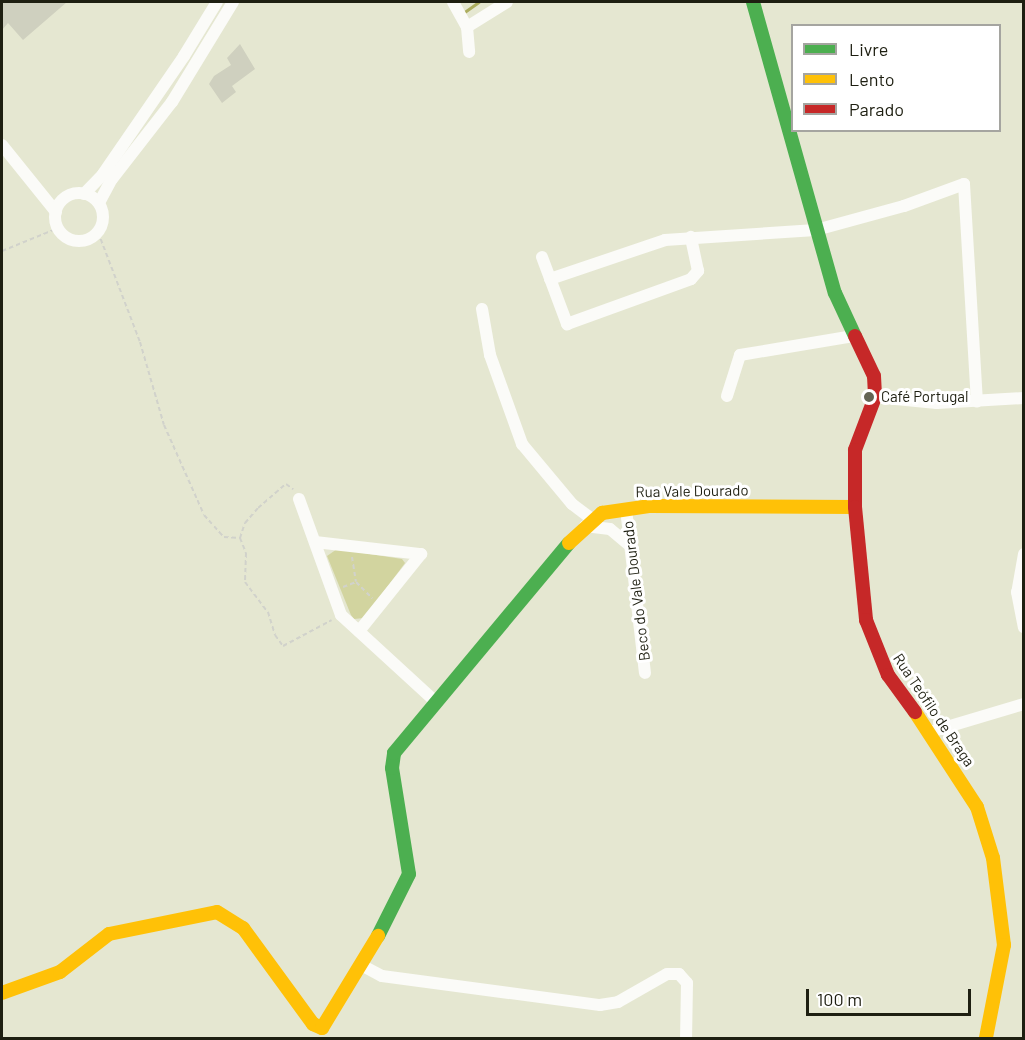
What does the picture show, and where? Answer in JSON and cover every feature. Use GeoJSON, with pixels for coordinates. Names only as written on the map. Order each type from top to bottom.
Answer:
{"type":"FeatureCollection","features":[{"type":"Feature","properties":{"kind":"street"},"geometry":{"type":"LineString","coordinates":[[84,194],[103,174],[178,66],[217,2]]}},
{"type":"Feature","properties":{"kind":"street"},"geometry":{"type":"LineString","coordinates":[[99,203],[112,179],[172,102],[233,2]]}},
{"type":"Feature","properties":{"kind":"street"},"geometry":{"type":"LineString","coordinates":[[453,2],[467,27],[469,52]]}},
{"type":"Feature","properties":{"kind":"street"},"geometry":{"type":"LineString","coordinates":[[467,27],[507,2]]}},
{"type":"Feature","properties":{"kind":"street"},"geometry":{"type":"LineString","coordinates":[[753,2],[816,230],[854,336],[874,376],[875,397],[937,403],[1023,398]]}},
{"type":"Feature","properties":{"kind":"street"},"geometry":{"type":"LineString","coordinates":[[2,145],[41,189],[56,212],[58,228],[75,241],[89,240],[98,232],[104,216],[99,203],[84,194],[67,196],[41,189]]}},
{"type":"Feature","properties":{"kind":"street"},"geometry":{"type":"LineString","coordinates":[[550,279],[665,240],[816,230],[886,212],[964,184],[976,402]]}},
{"type":"Feature","properties":{"kind":"street"},"geometry":{"type":"LineString","coordinates":[[56,212],[67,196]]}},
{"type":"Feature","properties":{"kind":"street"},"geometry":{"type":"LineString","coordinates":[[542,257],[567,324],[691,279],[698,272],[691,237]]}},
{"type":"Feature","properties":{"kind":"street"},"geometry":{"type":"LineString","coordinates":[[482,309],[492,365],[522,444],[588,523],[610,529],[630,546]]}},
{"type":"Feature","properties":{"kind":"street"},"geometry":{"type":"LineString","coordinates":[[727,396],[740,355],[854,336]]}},
{"type":"Feature","properties":{"kind":"street","name":"Rua Teófilo de Braga"},"geometry":{"type":"LineString","coordinates":[[875,397],[855,450],[855,507],[866,620],[872,644],[888,675],[930,732],[977,807],[993,858],[1004,945],[986,1038]]}},
{"type":"Feature","properties":{"kind":"street"},"geometry":{"type":"LineString","coordinates":[[299,499],[343,617],[435,701]]}},
{"type":"Feature","properties":{"kind":"street","name":"Rua Vale Dourado"},"geometry":{"type":"LineString","coordinates":[[2,993],[60,972],[109,934],[201,913],[217,912],[243,928],[312,1024],[322,1028],[363,966],[409,874],[392,768],[394,753],[435,701],[588,523],[602,513],[650,506],[855,507]]}},
{"type":"Feature","properties":{"kind":"street","name":"Beco do Vale Dourado"},"geometry":{"type":"LineString","coordinates":[[626,509],[645,673]]}},
{"type":"Feature","properties":{"kind":"street"},"geometry":{"type":"LineString","coordinates":[[315,542],[421,554],[359,632]]}},
{"type":"Feature","properties":{"kind":"street"},"geometry":{"type":"LineString","coordinates":[[1023,554],[1017,592],[1023,627]]}},
{"type":"Feature","properties":{"kind":"street"},"geometry":{"type":"LineString","coordinates":[[930,732],[1023,704]]}},
{"type":"Feature","properties":{"kind":"street"},"geometry":{"type":"LineString","coordinates":[[363,966],[382,976],[600,1005],[618,1002],[667,974],[679,974],[687,983],[686,1038]]}},
{"type":"Feature","properties":{"kind":"path"},"geometry":{"type":"LineString","coordinates":[[2,251],[58,228]]}},
{"type":"Feature","properties":{"kind":"path"},"geometry":{"type":"LineString","coordinates":[[98,232],[140,342],[164,425],[204,515],[224,537],[240,538]]}},
{"type":"Feature","properties":{"kind":"path"},"geometry":{"type":"LineString","coordinates":[[299,499],[292,487],[285,484],[245,523],[240,538],[246,553],[244,582],[268,612],[274,635],[283,646],[343,617]]}},
{"type":"Feature","properties":{"kind":"path"},"geometry":{"type":"LineString","coordinates":[[352,551],[356,582],[377,601]]}},
{"type":"Feature","properties":{"kind":"path"},"geometry":{"type":"LineString","coordinates":[[340,588],[356,582]]}},
{"type":"Feature","properties":{"kind":"green space"},"geometry":{"type":"Polygon","coordinates":[[[337,549],[402,559],[405,563],[364,618],[354,619],[351,615],[327,556],[337,549]]]}},
{"type":"Feature","properties":{"kind":"building"},"geometry":{"type":"Polygon","coordinates":[[[2,2],[67,2],[23,40],[8,23],[2,30],[2,2]]]}},
{"type":"Feature","properties":{"kind":"building"},"geometry":{"type":"Polygon","coordinates":[[[240,44],[255,69],[232,86],[236,92],[222,103],[209,84],[214,76],[231,65],[227,58],[240,44]]]}},
{"type":"Feature","properties":{"kind":"waterway"},"geometry":{"type":"LineString","coordinates":[[463,13],[479,2]]}},
{"type":"Feature","properties":{"kind":"traffic: fast"},"geometry":{"type":"LineString","coordinates":[[753,2],[835,293],[855,336]]}},
{"type":"Feature","properties":{"kind":"traffic: fast"},"geometry":{"type":"LineString","coordinates":[[378,936],[409,874],[392,768],[394,753],[569,543]]}},
{"type":"Feature","properties":{"kind":"traffic: slow"},"geometry":{"type":"LineString","coordinates":[[569,543],[602,513],[650,506],[855,507]]}},
{"type":"Feature","properties":{"kind":"traffic: slow"},"geometry":{"type":"LineString","coordinates":[[915,712],[977,807],[993,858],[1004,945],[986,1038]]}},
{"type":"Feature","properties":{"kind":"traffic: slow"},"geometry":{"type":"LineString","coordinates":[[2,993],[60,972],[109,934],[217,912],[243,928],[313,1024],[322,1028],[378,936]]}},
{"type":"Feature","properties":{"kind":"traffic: jam"},"geometry":{"type":"LineString","coordinates":[[855,336],[874,376],[875,397],[855,450],[855,507],[866,620],[888,675],[915,712]]}},
{"type":"Feature","properties":{"kind":"place","name":"Café Portugal"},"geometry":{"type":"Point","coordinates":[869,397]}}]}
